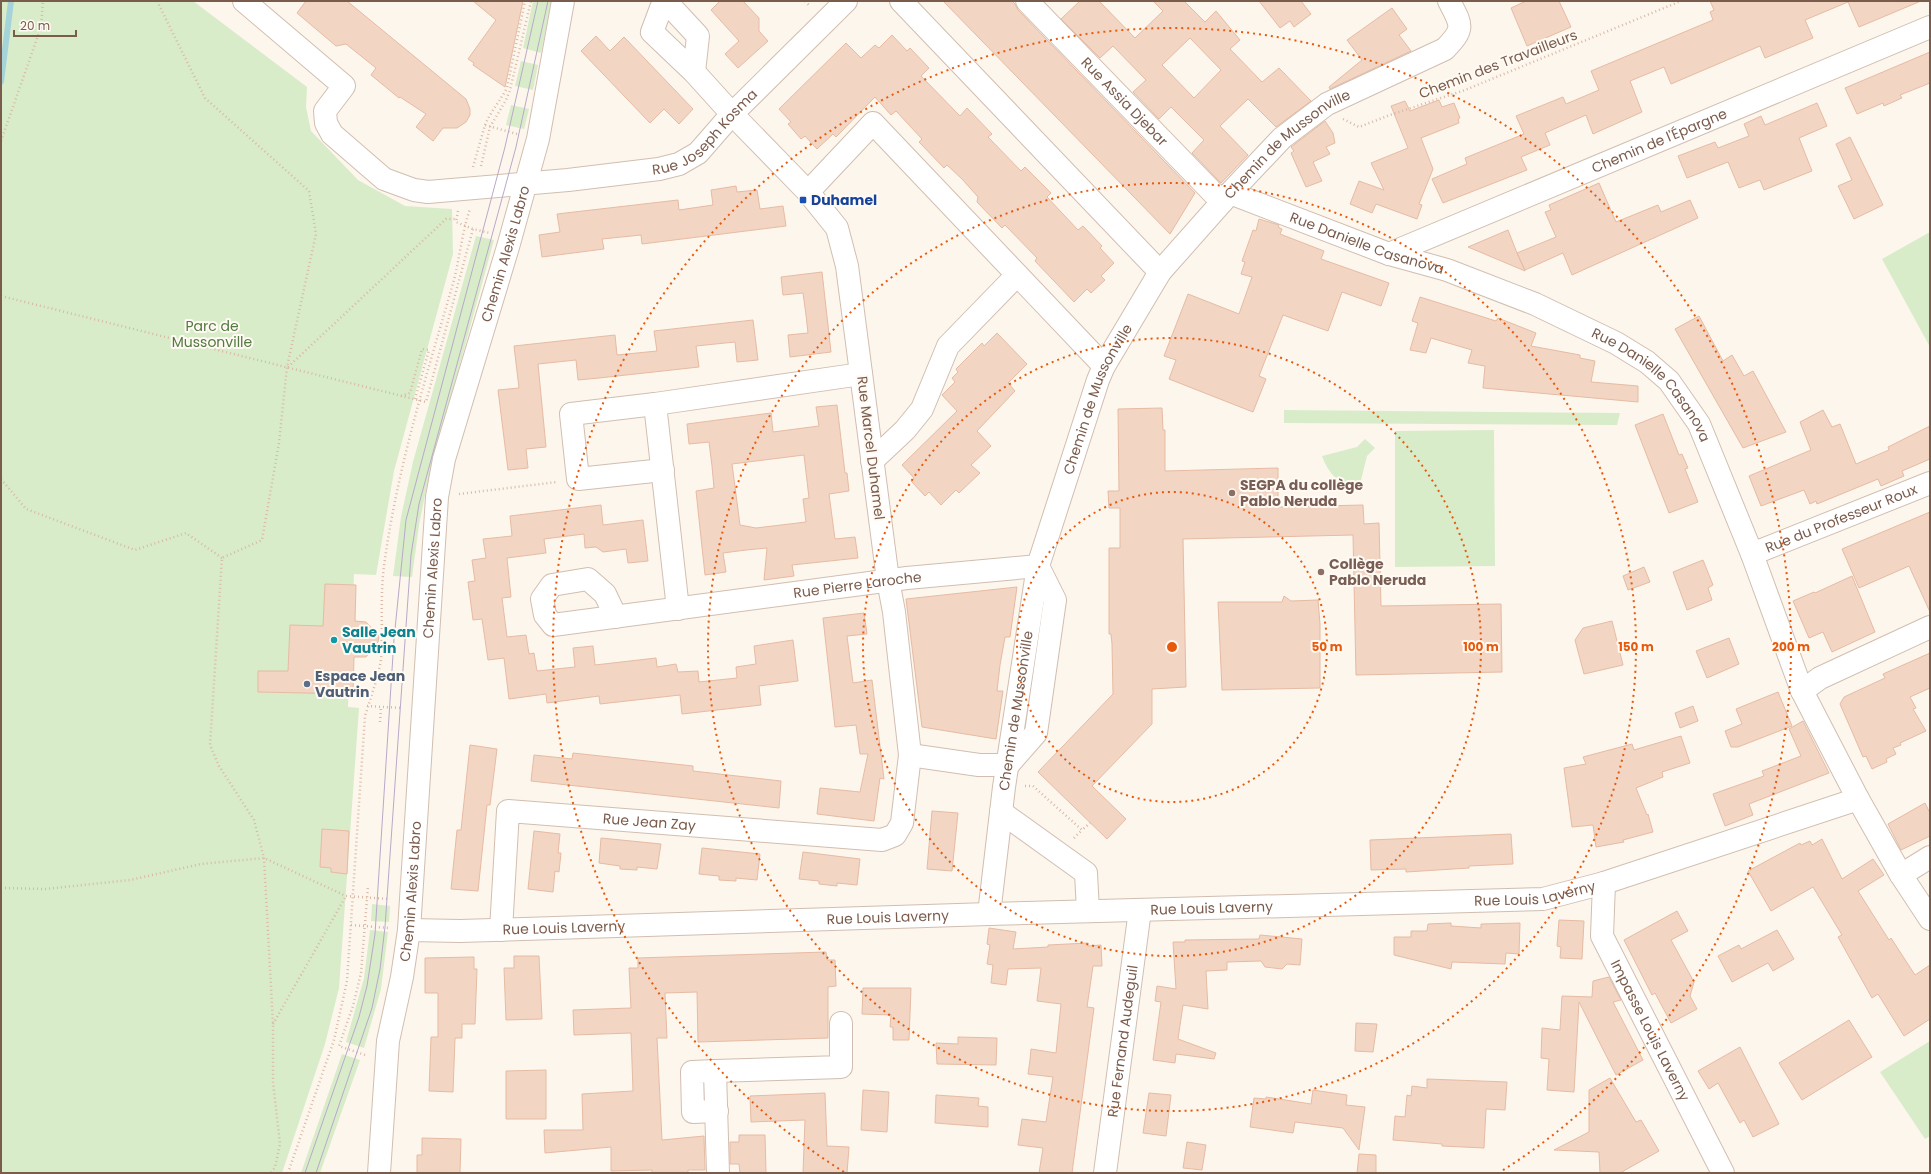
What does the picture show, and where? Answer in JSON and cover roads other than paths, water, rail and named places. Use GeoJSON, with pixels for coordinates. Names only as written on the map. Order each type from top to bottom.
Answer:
{"type":"FeatureCollection","features":[{"type":"Feature","properties":{"kind":"street","name":"Rue Joseph Kosma"},"geometry":{"type":"LineString","coordinates":[[244,1],[344,86],[325,111],[326,123],[332,134],[384,179],[414,190],[428,192],[568,180],[659,169],[679,164],[698,153],[732,114],[846,1]]}},
{"type":"Feature","properties":{"kind":"street","name":"Chemin Alexis Labro"},"geometry":{"type":"LineString","coordinates":[[378,1173],[388,1042],[402,977],[409,930],[437,497],[444,459],[510,239],[538,139],[563,1]]}},
{"type":"Feature","properties":{"kind":"street"},"geometry":{"type":"LineString","coordinates":[[901,1],[1160,272]]}},
{"type":"Feature","properties":{"kind":"street","name":"Rue Assia Djebar"},"geometry":{"type":"LineString","coordinates":[[1027,1],[1226,197]]}},
{"type":"Feature","properties":{"kind":"street","name":"Chemin de Mussonville"},"geometry":{"type":"LineString","coordinates":[[989,914],[1004,787],[1038,566],[1098,380],[1104,366],[1160,272],[1226,197],[1282,138],[1327,104],[1444,49],[1458,36],[1460,22],[1449,1]]}},
{"type":"Feature","properties":{"kind":"street","name":"Chemin de l'Épargne"},"geometry":{"type":"LineString","coordinates":[[1389,254],[1930,27]]}},
{"type":"Feature","properties":{"kind":"street","name":"Rue Marcel Duhamel"},"geometry":{"type":"LineString","coordinates":[[694,72],[732,114],[808,192],[836,228],[847,266],[888,580],[894,612],[910,755],[902,823]]}},
{"type":"Feature","properties":{"kind":"street"},"geometry":{"type":"LineString","coordinates":[[808,192],[873,123],[1104,366]]}},
{"type":"Feature","properties":{"kind":"street","name":"Rue Danielle Casanova"},"geometry":{"type":"LineString","coordinates":[[1226,197],[1389,254],[1447,270],[1535,304],[1616,343],[1647,362],[1668,381],[1698,424],[1752,554],[1802,691],[1858,799]]}},
{"type":"Feature","properties":{"kind":"street"},"geometry":{"type":"LineString","coordinates":[[872,461],[905,430],[922,409],[948,346],[1017,275]]}},
{"type":"Feature","properties":{"kind":"street"},"geometry":{"type":"LineString","coordinates":[[663,470],[578,479],[571,414],[655,404],[861,374]]}},
{"type":"Feature","properties":{"kind":"street"},"geometry":{"type":"LineString","coordinates":[[655,404],[678,609]]}},
{"type":"Feature","properties":{"kind":"street","name":"Rue du Professeur Roux"},"geometry":{"type":"LineString","coordinates":[[1752,554],[1930,483]]}},
{"type":"Feature","properties":{"kind":"street","name":"Rue Pierre Laroche"},"geometry":{"type":"LineString","coordinates":[[616,617],[888,580],[1038,566]]}},
{"type":"Feature","properties":{"kind":"street"},"geometry":{"type":"LineString","coordinates":[[1802,691],[1820,678],[1930,627]]}},
{"type":"Feature","properties":{"kind":"street"},"geometry":{"type":"LineString","coordinates":[[910,755],[979,765],[1008,765]]}},
{"type":"Feature","properties":{"kind":"street"},"geometry":{"type":"LineString","coordinates":[[1858,799],[1901,875],[1930,919]]}},
{"type":"Feature","properties":{"kind":"street","name":"Rue Louis Laverny"},"geometry":{"type":"LineString","coordinates":[[409,930],[501,930],[1088,911],[1543,899],[1604,883],[1858,799]]}},
{"type":"Feature","properties":{"kind":"street","name":"Rue Jean Zay"},"geometry":{"type":"LineString","coordinates":[[501,930],[508,811],[882,840],[895,835],[902,823]]}},
{"type":"Feature","properties":{"kind":"street"},"geometry":{"type":"LineString","coordinates":[[1001,812],[1086,873],[1088,911]]}},
{"type":"Feature","properties":{"kind":"street"},"geometry":{"type":"LineString","coordinates":[[1901,875],[1930,857]]}},
{"type":"Feature","properties":{"kind":"street","name":"Impasse Louis Laverny"},"geometry":{"type":"LineString","coordinates":[[1604,883],[1602,936],[1724,1173]]}},
{"type":"Feature","properties":{"kind":"street","name":"Rue Fernand Audeguil"},"geometry":{"type":"LineString","coordinates":[[1105,1173],[1140,910]]}},
{"type":"Feature","properties":{"kind":"street"},"geometry":{"type":"LineString","coordinates":[[718,1173],[715,1072],[841,1067],[841,1024]]}},
{"type":"Feature","properties":{"kind":"waterway"},"geometry":{"type":"LineString","coordinates":[[1,82],[11,1]]}},
{"type":"Feature","properties":{"kind":"tram line"},"geometry":{"type":"LineString","coordinates":[[305,1173],[359,1017],[367,986],[375,934],[394,639],[406,520],[505,147],[538,1]]}},
{"type":"Feature","properties":{"kind":"tram line"},"geometry":{"type":"LineString","coordinates":[[316,1173],[372,1008],[380,969],[385,927],[411,555],[419,504],[516,147],[548,1]]}},
{"type":"Feature","properties":{"kind":"place","name":"Duhamel"},"geometry":{"type":"Point","coordinates":[803,200]}},
{"type":"Feature","properties":{"kind":"place","name":"SEGPA du collège Pablo Neruda"},"geometry":{"type":"Point","coordinates":[1232,493]}},
{"type":"Feature","properties":{"kind":"place","name":"Collège Pablo Neruda"},"geometry":{"type":"Point","coordinates":[1321,572]}},
{"type":"Feature","properties":{"kind":"place","name":"Salle Jean Vautrin"},"geometry":{"type":"Point","coordinates":[334,640]}},
{"type":"Feature","properties":{"kind":"place","name":"Espace Jean Vautrin"},"geometry":{"type":"Point","coordinates":[307,684]}},
{"type":"Feature","properties":{"kind":"park label","name":"Parc de Mussonville"},"geometry":{"type":"Point","coordinates":[212,334]}}]}
